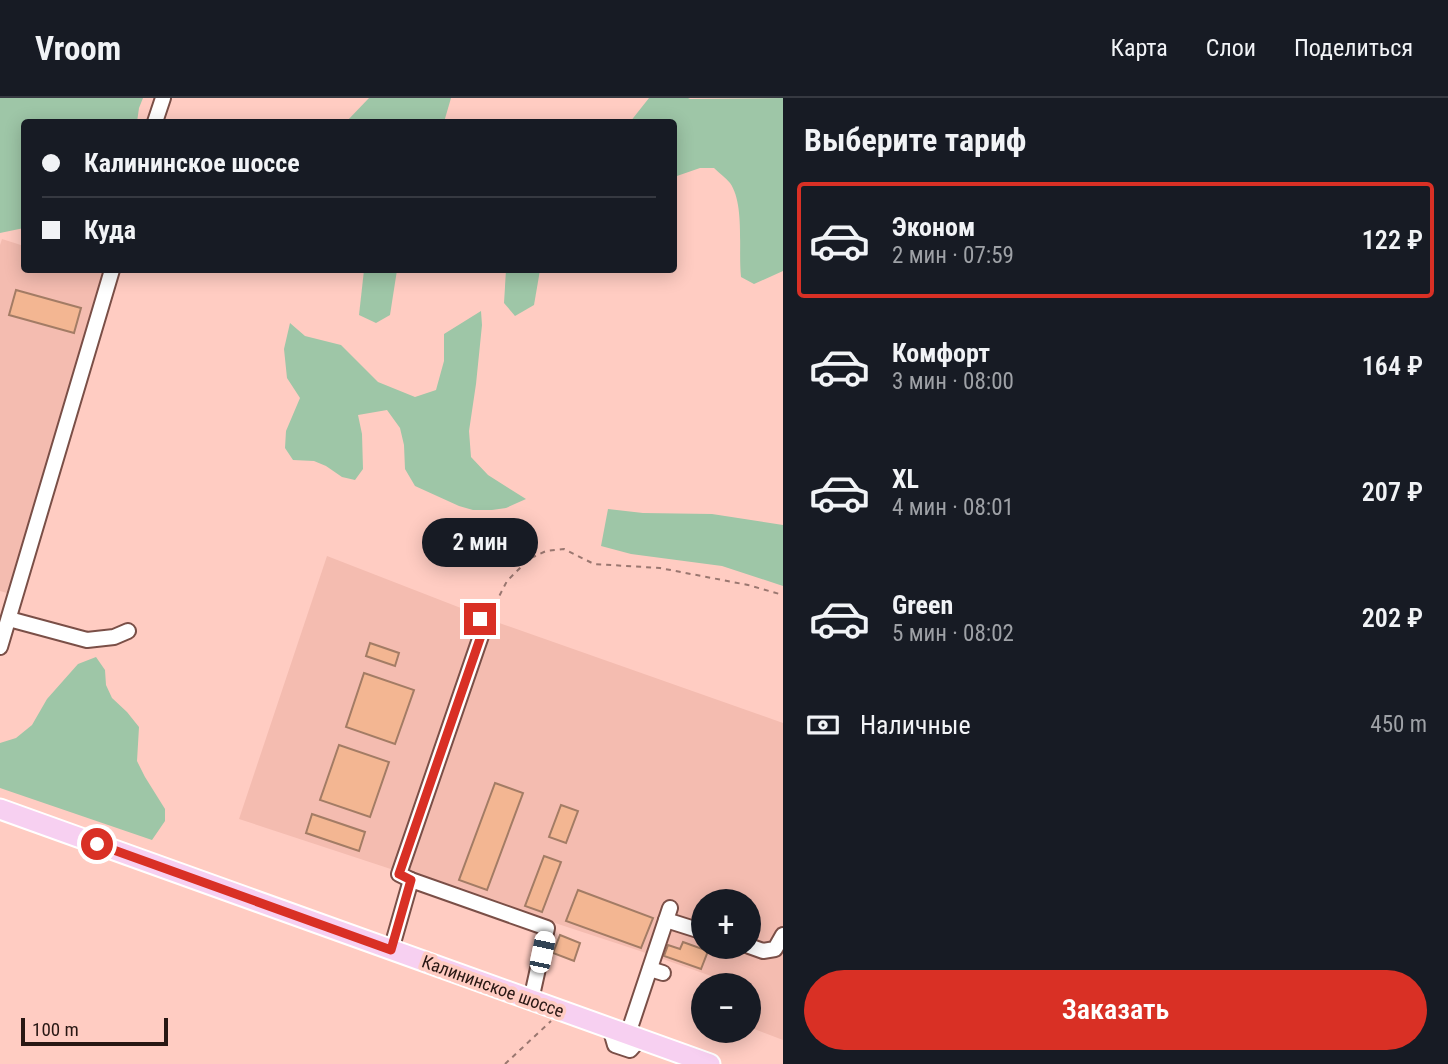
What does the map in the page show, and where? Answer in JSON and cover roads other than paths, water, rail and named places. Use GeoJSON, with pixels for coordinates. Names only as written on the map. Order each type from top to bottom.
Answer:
{"type":"FeatureCollection","features":[{"type":"Feature","properties":{"kind":"main road","name":"Калининское шоссе"},"geometry":{"type":"LineString","coordinates":[[0,809],[710,1064]]}},
{"type":"Feature","properties":{"kind":"street"},"geometry":{"type":"LineString","coordinates":[[156,119],[163,98]]}},
{"type":"Feature","properties":{"kind":"street"},"geometry":{"type":"LineString","coordinates":[[0,647],[111,273]]}},
{"type":"Feature","properties":{"kind":"street"},"geometry":{"type":"LineString","coordinates":[[9,619],[87,640],[114,637],[128,631]]}},
{"type":"Feature","properties":{"kind":"street"},"geometry":{"type":"LineString","coordinates":[[480,619],[483,630],[399,874],[547,928],[531,1000]]}},
{"type":"Feature","properties":{"kind":"street"},"geometry":{"type":"LineString","coordinates":[[391,950],[411,880]]}},
{"type":"Feature","properties":{"kind":"street"},"geometry":{"type":"LineString","coordinates":[[626,1034],[657,971],[668,914],[691,926]]}},
{"type":"Feature","properties":{"kind":"street"},"geometry":{"type":"LineString","coordinates":[[761,950],[775,949],[783,935]]}}]}
